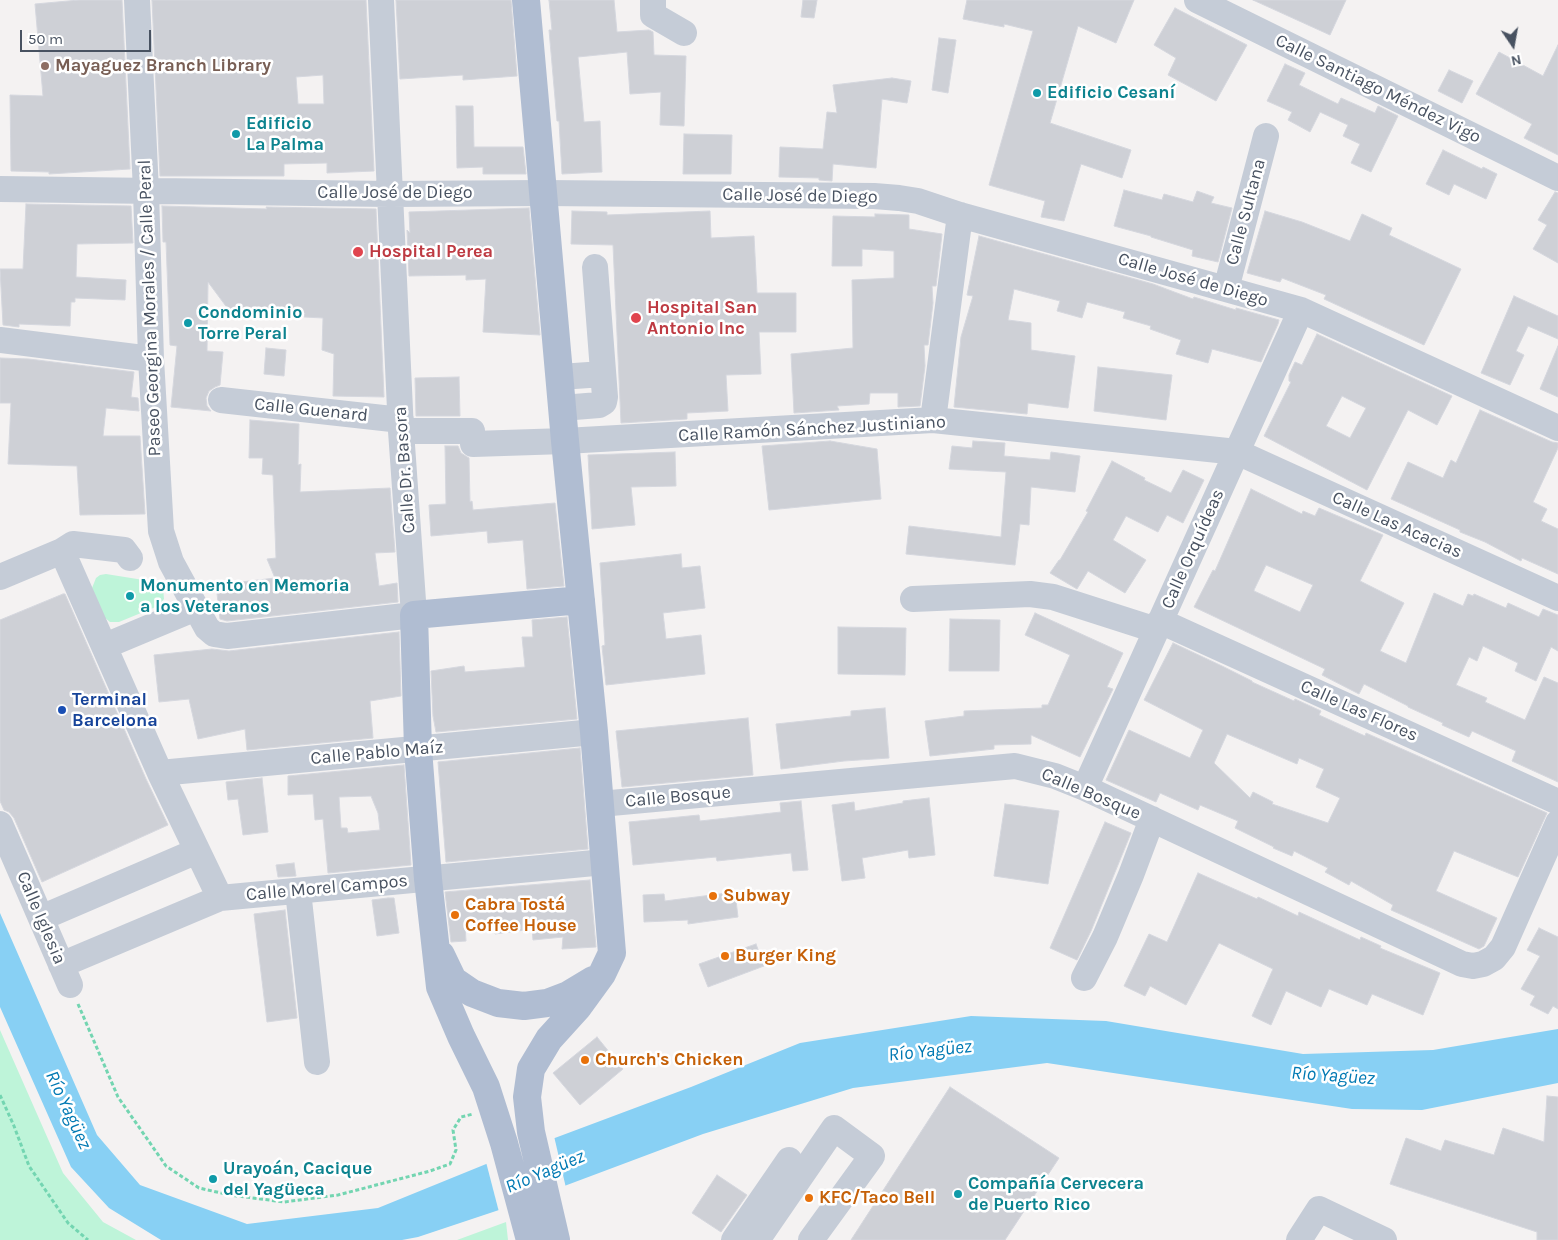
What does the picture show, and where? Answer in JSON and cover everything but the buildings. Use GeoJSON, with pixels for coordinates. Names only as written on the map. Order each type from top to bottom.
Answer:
{"type":"FeatureCollection","features":[{"type":"Feature","properties":{"kind":"main road"},"geometry":{"type":"LineString","coordinates":[[526,0],[565,441],[594,732],[612,953],[602,974],[578,1007],[549,1039],[531,1069],[526,1097],[544,1237]]}},
{"type":"Feature","properties":{"kind":"main road"},"geometry":{"type":"LineString","coordinates":[[414,615],[581,600]]}},
{"type":"Feature","properties":{"kind":"main road","name":"Calle Dr. Basora"},"geometry":{"type":"LineString","coordinates":[[414,615],[418,749],[428,879],[440,987],[486,1087],[504,1143],[544,1237]]}},
{"type":"Feature","properties":{"kind":"main road"},"geometry":{"type":"LineString","coordinates":[[434,940],[453,980],[472,993],[498,1003],[524,1006],[547,1003],[568,995],[602,974]]}},
{"type":"Feature","properties":{"kind":"street","name":"Paseo Georgina Morales / Calle Peral"},"geometry":{"type":"LineString","coordinates":[[137,0],[159,511],[161,531],[171,562],[207,628],[214,634],[227,636],[414,615]]}},
{"type":"Feature","properties":{"kind":"street","name":"Calle Dr. Basora"},"geometry":{"type":"LineString","coordinates":[[381,0],[401,426],[414,615]]}},
{"type":"Feature","properties":{"kind":"street"},"geometry":{"type":"LineString","coordinates":[[652,0],[653,15],[684,33]]}},
{"type":"Feature","properties":{"kind":"street","name":"Calle Santiago Méndez Vigo"},"geometry":{"type":"LineString","coordinates":[[1198,0],[1558,178]]}},
{"type":"Feature","properties":{"kind":"street","name":"Calle Sultana"},"geometry":{"type":"LineString","coordinates":[[1226,289],[1266,136]]}},
{"type":"Feature","properties":{"kind":"street","name":"Calle José de Diego"},"geometry":{"type":"LineString","coordinates":[[0,189],[390,194],[544,193],[874,196],[918,201],[960,215],[1301,310],[1558,428]]}},
{"type":"Feature","properties":{"kind":"street"},"geometry":{"type":"LineString","coordinates":[[933,420],[960,215]]}},
{"type":"Feature","properties":{"kind":"street"},"geometry":{"type":"LineString","coordinates":[[562,408],[598,405],[604,402],[595,267]]}},
{"type":"Feature","properties":{"kind":"street","name":"Calle Orquídeas"},"geometry":{"type":"LineString","coordinates":[[1085,788],[1301,310]]}},
{"type":"Feature","properties":{"kind":"street"},"geometry":{"type":"LineString","coordinates":[[0,340],[151,359]]}},
{"type":"Feature","properties":{"kind":"street"},"geometry":{"type":"LineString","coordinates":[[560,377],[603,374]]}},
{"type":"Feature","properties":{"kind":"street","name":"Calle Guenard"},"geometry":{"type":"LineString","coordinates":[[221,400],[401,426],[472,430],[473,444],[565,441]]}},
{"type":"Feature","properties":{"kind":"street","name":"Calle Ramón Sánchez Justiniano"},"geometry":{"type":"LineString","coordinates":[[565,441],[933,420],[1237,452]]}},
{"type":"Feature","properties":{"kind":"street","name":"Calle Las Acacias"},"geometry":{"type":"LineString","coordinates":[[1237,452],[1558,598]]}},
{"type":"Feature","properties":{"kind":"street"},"geometry":{"type":"LineString","coordinates":[[64,555],[160,773],[220,898]]}},
{"type":"Feature","properties":{"kind":"street"},"geometry":{"type":"LineString","coordinates":[[0,577],[64,555],[122,566],[130,558],[171,562]]}},
{"type":"Feature","properties":{"kind":"street","name":"Calle Las Flores"},"geometry":{"type":"LineString","coordinates":[[913,599],[1030,594],[1053,597],[1158,626],[1558,802]]}},
{"type":"Feature","properties":{"kind":"street"},"geometry":{"type":"LineString","coordinates":[[105,646],[196,608]]}},
{"type":"Feature","properties":{"kind":"street","name":"Calle Pablo Maíz"},"geometry":{"type":"LineString","coordinates":[[160,773],[594,732]]}},
{"type":"Feature","properties":{"kind":"street","name":"Calle Bosque"},"geometry":{"type":"LineString","coordinates":[[600,804],[1015,766],[1055,776],[1085,788],[1462,964],[1473,966],[1483,964],[1494,958],[1503,947],[1558,822]]}},
{"type":"Feature","properties":{"kind":"street"},"geometry":{"type":"LineString","coordinates":[[1084,978],[1105,937],[1152,819]]}},
{"type":"Feature","properties":{"kind":"street","name":"Calle Iglesia"},"geometry":{"type":"LineString","coordinates":[[0,824],[65,975]]}},
{"type":"Feature","properties":{"kind":"street"},"geometry":{"type":"LineString","coordinates":[[41,918],[197,851]]}},
{"type":"Feature","properties":{"kind":"street","name":"Calle Morel Campos"},"geometry":{"type":"LineString","coordinates":[[65,975],[220,898],[605,862]]}},
{"type":"Feature","properties":{"kind":"street"},"geometry":{"type":"LineString","coordinates":[[298,891],[317,1062]]}},
{"type":"Feature","properties":{"kind":"street"},"geometry":{"type":"LineString","coordinates":[[757,1240],[834,1128],[872,1156],[811,1240]]}},
{"type":"Feature","properties":{"kind":"street"},"geometry":{"type":"LineString","coordinates":[[734,1240],[789,1160]]}},
{"type":"Feature","properties":{"kind":"street"},"geometry":{"type":"LineString","coordinates":[[1299,1240],[1319,1209],[1384,1240]]}},
{"type":"Feature","properties":{"kind":"path"},"geometry":{"type":"LineString","coordinates":[[65,975],[118,1097],[166,1166],[199,1188],[230,1195],[284,1202],[338,1195],[430,1171],[450,1164],[456,1150],[453,1130],[461,1117],[494,1109]]}},
{"type":"Feature","properties":{"kind":"path"},"geometry":{"type":"LineString","coordinates":[[0,1095],[29,1166],[68,1223],[88,1240]]}},
{"type":"Feature","properties":{"kind":"green space"},"geometry":{"type":"Polygon","coordinates":[[[106,574],[156,582],[163,588],[164,599],[158,606],[119,622],[110,622],[104,617],[92,588],[96,578],[106,574]]]}},
{"type":"Feature","properties":{"kind":"green space"},"geometry":{"type":"Polygon","coordinates":[[[0,1030],[63,1173],[103,1222],[136,1240],[0,1240],[0,1030]]]}},
{"type":"Feature","properties":{"kind":"green space"},"geometry":{"type":"Polygon","coordinates":[[[506,1222],[508,1240],[457,1240],[506,1222]]]}},
{"type":"Feature","properties":{"kind":"water","name":"Río Yagüez"},"geometry":{"type":"Polygon","coordinates":[[[0,913],[97,1135],[140,1185],[247,1224],[378,1208],[496,1160],[691,1087],[800,1043],[971,1016],[1106,1021],[1303,1054],[1433,1050],[1558,1029],[1558,1083],[1422,1110],[1352,1109],[1047,1063],[853,1088],[703,1134],[511,1206],[418,1237],[402,1240],[161,1240],[109,1208],[71,1167],[0,1007],[0,913]]]}},
{"type":"Feature","properties":{"kind":"pier"},"geometry":{"type":"Polygon","coordinates":[[[554,1136],[566,1188],[499,1212],[486,1162],[554,1136]]]}},
{"type":"Feature","properties":{"kind":"place","name":"Mayaguez Branch Library"},"geometry":{"type":"Point","coordinates":[45,66]}},
{"type":"Feature","properties":{"kind":"place","name":"Edificio Cesaní"},"geometry":{"type":"Point","coordinates":[1037,93]}},
{"type":"Feature","properties":{"kind":"place","name":"Edificio La Palma"},"geometry":{"type":"Point","coordinates":[236,134]}},
{"type":"Feature","properties":{"kind":"place","name":"Hospital Perea"},"geometry":{"type":"Point","coordinates":[358,252]}},
{"type":"Feature","properties":{"kind":"place","name":"Hospital San Antonio Inc"},"geometry":{"type":"Point","coordinates":[636,318]}},
{"type":"Feature","properties":{"kind":"place","name":"Condominio Torre Peral"},"geometry":{"type":"Point","coordinates":[188,323]}},
{"type":"Feature","properties":{"kind":"place","name":"Monumento en Memoria a los Veteranos"},"geometry":{"type":"Point","coordinates":[130,596]}},
{"type":"Feature","properties":{"kind":"place","name":"Terminal Barcelona"},"geometry":{"type":"Point","coordinates":[62,710]}},
{"type":"Feature","properties":{"kind":"place","name":"Subway"},"geometry":{"type":"Point","coordinates":[713,896]}},
{"type":"Feature","properties":{"kind":"place","name":"Cabra Tostá Coffee House"},"geometry":{"type":"Point","coordinates":[455,915]}},
{"type":"Feature","properties":{"kind":"place","name":"Burger King"},"geometry":{"type":"Point","coordinates":[725,956]}},
{"type":"Feature","properties":{"kind":"place","name":"Church's Chicken"},"geometry":{"type":"Point","coordinates":[585,1060]}},
{"type":"Feature","properties":{"kind":"place","name":"Urayoán, Cacique del Yagüeca"},"geometry":{"type":"Point","coordinates":[213,1179]}},
{"type":"Feature","properties":{"kind":"place","name":"Compañía Cervecera de Puerto Rico"},"geometry":{"type":"Point","coordinates":[958,1194]}},
{"type":"Feature","properties":{"kind":"place","name":"KFC/Taco Bell"},"geometry":{"type":"Point","coordinates":[809,1198]}}]}
